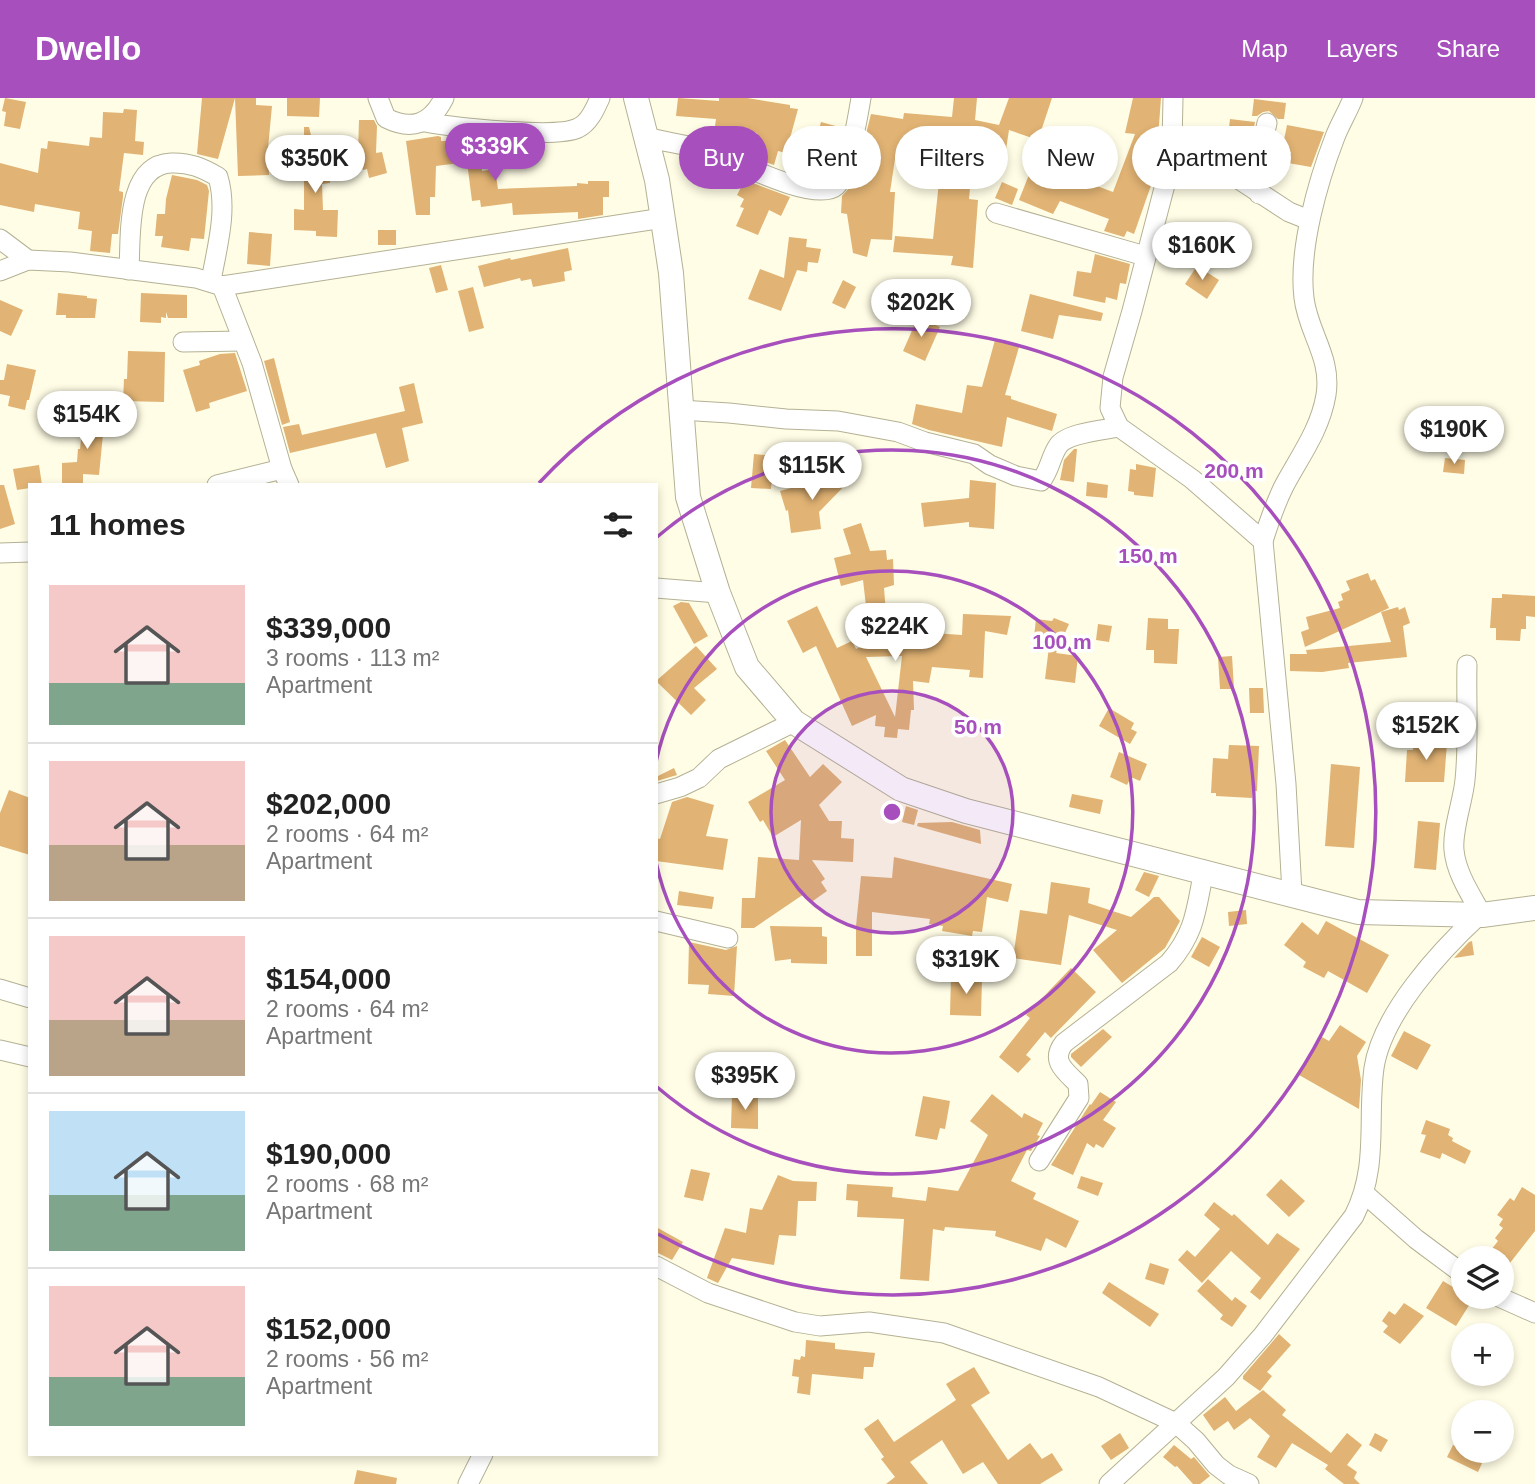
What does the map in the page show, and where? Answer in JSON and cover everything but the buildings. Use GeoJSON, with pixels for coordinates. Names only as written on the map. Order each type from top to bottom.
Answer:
{"type":"FeatureCollection","features":[{"type":"Feature","properties":{"kind":"street"},"geometry":{"type":"LineString","coordinates":[[378,98],[386,118],[396,124],[425,122],[449,127],[535,132],[567,132],[580,127],[589,119],[600,98]]}},
{"type":"Feature","properties":{"kind":"street"},"geometry":{"type":"LineString","coordinates":[[425,122],[437,111],[444,98]]}},
{"type":"Feature","properties":{"kind":"street"},"geometry":{"type":"LineString","coordinates":[[636,98],[657,180],[671,273],[688,497],[718,593],[747,667],[794,722],[901,789],[966,810],[1358,912],[1480,915],[1535,908]]}},
{"type":"Feature","properties":{"kind":"street"},"geometry":{"type":"LineString","coordinates":[[645,137],[707,151],[805,189],[829,190],[837,185],[844,173],[861,98]]}},
{"type":"Feature","properties":{"kind":"street"},"geometry":{"type":"LineString","coordinates":[[1172,98],[1172,126]]}},
{"type":"Feature","properties":{"kind":"street"},"geometry":{"type":"LineString","coordinates":[[1292,893],[1286,784],[1263,541],[1272,510],[1313,436],[1326,395],[1328,374],[1304,299],[1309,220],[1335,137],[1353,98]]}},
{"type":"Feature","properties":{"kind":"street"},"geometry":{"type":"LineString","coordinates":[[1259,194],[1261,150],[1267,123]]}},
{"type":"Feature","properties":{"kind":"street"},"geometry":{"type":"LineString","coordinates":[[129,270],[134,205],[141,182],[155,167],[166,163],[184,163],[205,169],[218,177],[222,191],[217,284],[252,363],[286,477],[234,483]]}},
{"type":"Feature","properties":{"kind":"street"},"geometry":{"type":"LineString","coordinates":[[1164,189],[1110,393],[1110,408],[1119,427],[1192,479],[1263,541]]}},
{"type":"Feature","properties":{"kind":"street"},"geometry":{"type":"LineString","coordinates":[[1253,189],[1289,212],[1309,220]]}},
{"type":"Feature","properties":{"kind":"street"},"geometry":{"type":"LineString","coordinates":[[996,213],[1145,256]]}},
{"type":"Feature","properties":{"kind":"street"},"geometry":{"type":"LineString","coordinates":[[0,271],[28,260],[70,262],[217,284],[663,218]]}},
{"type":"Feature","properties":{"kind":"street"},"geometry":{"type":"LineString","coordinates":[[0,239],[28,260]]}},
{"type":"Feature","properties":{"kind":"street"},"geometry":{"type":"LineString","coordinates":[[183,342],[243,341]]}},
{"type":"Feature","properties":{"kind":"street"},"geometry":{"type":"LineString","coordinates":[[680,410],[838,421],[898,432],[974,454],[990,465],[1041,481],[1048,472],[1058,445],[1066,439],[1119,427]]}},
{"type":"Feature","properties":{"kind":"street"},"geometry":{"type":"LineString","coordinates":[[0,553],[28,552]]}},
{"type":"Feature","properties":{"kind":"street"},"geometry":{"type":"LineString","coordinates":[[658,588],[718,593]]}},
{"type":"Feature","properties":{"kind":"street"},"geometry":{"type":"LineString","coordinates":[[1467,665],[1468,747],[1463,803],[1454,852],[1480,915]]}},
{"type":"Feature","properties":{"kind":"street"},"geometry":{"type":"LineString","coordinates":[[658,793],[699,778],[719,759],[794,722]]}},
{"type":"Feature","properties":{"kind":"street"},"geometry":{"type":"LineString","coordinates":[[1038,1161],[1081,1091],[1078,1084],[1060,1066],[1058,1051],[1064,1043],[1169,963],[1180,950],[1192,929],[1204,870]]}},
{"type":"Feature","properties":{"kind":"street"},"geometry":{"type":"LineString","coordinates":[[1110,1484],[1226,1377],[1263,1335],[1354,1216],[1365,1194],[1371,1158],[1374,1068],[1381,1039],[1412,990],[1445,946],[1480,915]]}},
{"type":"Feature","properties":{"kind":"street"},"geometry":{"type":"LineString","coordinates":[[658,920],[728,938]]}},
{"type":"Feature","properties":{"kind":"street"},"geometry":{"type":"LineString","coordinates":[[0,989],[28,998]]}},
{"type":"Feature","properties":{"kind":"street"},"geometry":{"type":"LineString","coordinates":[[0,1050],[28,1057]]}},
{"type":"Feature","properties":{"kind":"street"},"geometry":{"type":"LineString","coordinates":[[1365,1194],[1451,1265]]}},
{"type":"Feature","properties":{"kind":"street"},"geometry":{"type":"LineString","coordinates":[[658,1267],[708,1293],[795,1322],[820,1326],[869,1322],[944,1332],[1099,1387],[1176,1423],[1216,1465],[1228,1475],[1249,1484]]}},
{"type":"Feature","properties":{"kind":"street"},"geometry":{"type":"LineString","coordinates":[[1514,1304],[1535,1313]]}},
{"type":"Feature","properties":{"kind":"street"},"geometry":{"type":"LineString","coordinates":[[468,1484],[482,1456]]}}]}
